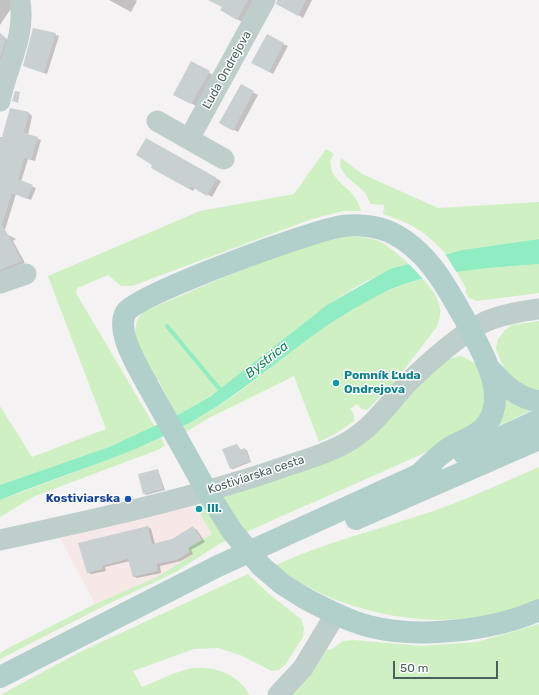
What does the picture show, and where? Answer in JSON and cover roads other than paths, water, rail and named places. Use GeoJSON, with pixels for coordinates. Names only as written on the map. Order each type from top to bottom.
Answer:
{"type":"FeatureCollection","features":[{"type":"Feature","properties":{"kind":"main road"},"geometry":{"type":"LineString","coordinates":[[418,475],[450,447],[472,437],[486,426],[494,410],[496,395],[490,368],[452,296],[422,254],[390,232],[366,226],[343,226],[307,234],[237,260],[136,302],[126,311],[122,323],[123,333],[147,384],[204,488],[232,531],[261,566],[282,584],[306,599],[335,614],[368,626],[398,630],[431,632],[466,629],[505,622],[539,610]]}},
{"type":"Feature","properties":{"kind":"main road"},"geometry":{"type":"LineString","coordinates":[[490,368],[513,391],[532,401],[539,401]]}},
{"type":"Feature","properties":{"kind":"main road"},"geometry":{"type":"LineString","coordinates":[[0,677],[218,566],[539,420]]}},
{"type":"Feature","properties":{"kind":"main road"},"geometry":{"type":"LineString","coordinates":[[126,613],[238,572],[539,439]]}},
{"type":"Feature","properties":{"kind":"main road"},"geometry":{"type":"LineString","coordinates":[[503,456],[539,453]]}},
{"type":"Feature","properties":{"kind":"street","name":"Ľuda Ondrejova"},"geometry":{"type":"LineString","coordinates":[[190,139],[265,0]]}},
{"type":"Feature","properties":{"kind":"street"},"geometry":{"type":"LineString","coordinates":[[0,101],[3,82],[21,28],[22,15],[20,2]]}},
{"type":"Feature","properties":{"kind":"street"},"geometry":{"type":"LineString","coordinates":[[157,121],[224,159]]}},
{"type":"Feature","properties":{"kind":"street"},"geometry":{"type":"LineString","coordinates":[[0,283],[26,274]]}},
{"type":"Feature","properties":{"kind":"street","name":"Kostiviarska cesta"},"geometry":{"type":"LineString","coordinates":[[0,540],[97,520],[178,499],[247,479],[324,452],[351,440],[376,419],[416,375],[453,343],[471,331],[491,319],[539,309]]}},
{"type":"Feature","properties":{"kind":"street"},"geometry":{"type":"LineString","coordinates":[[278,695],[303,668],[335,614]]}},
{"type":"Feature","properties":{"kind":"water","name":"Bystrica"},"geometry":{"type":"Polygon","coordinates":[[[539,239],[539,264],[445,274],[391,289],[340,317],[317,332],[229,398],[182,427],[138,448],[0,500],[0,485],[109,447],[176,416],[211,396],[327,305],[390,269],[462,250],[539,239]]]}},
{"type":"Feature","properties":{"kind":"waterway"},"geometry":{"type":"LineString","coordinates":[[167,326],[223,393]]}},
{"type":"Feature","properties":{"kind":"place","name":"Pomník Ľuda Ondrejova"},"geometry":{"type":"Point","coordinates":[336,383]}},
{"type":"Feature","properties":{"kind":"place","name":"Kostiviarska"},"geometry":{"type":"Point","coordinates":[128,499]}},
{"type":"Feature","properties":{"kind":"place","name":"III."},"geometry":{"type":"Point","coordinates":[199,509]}}]}
